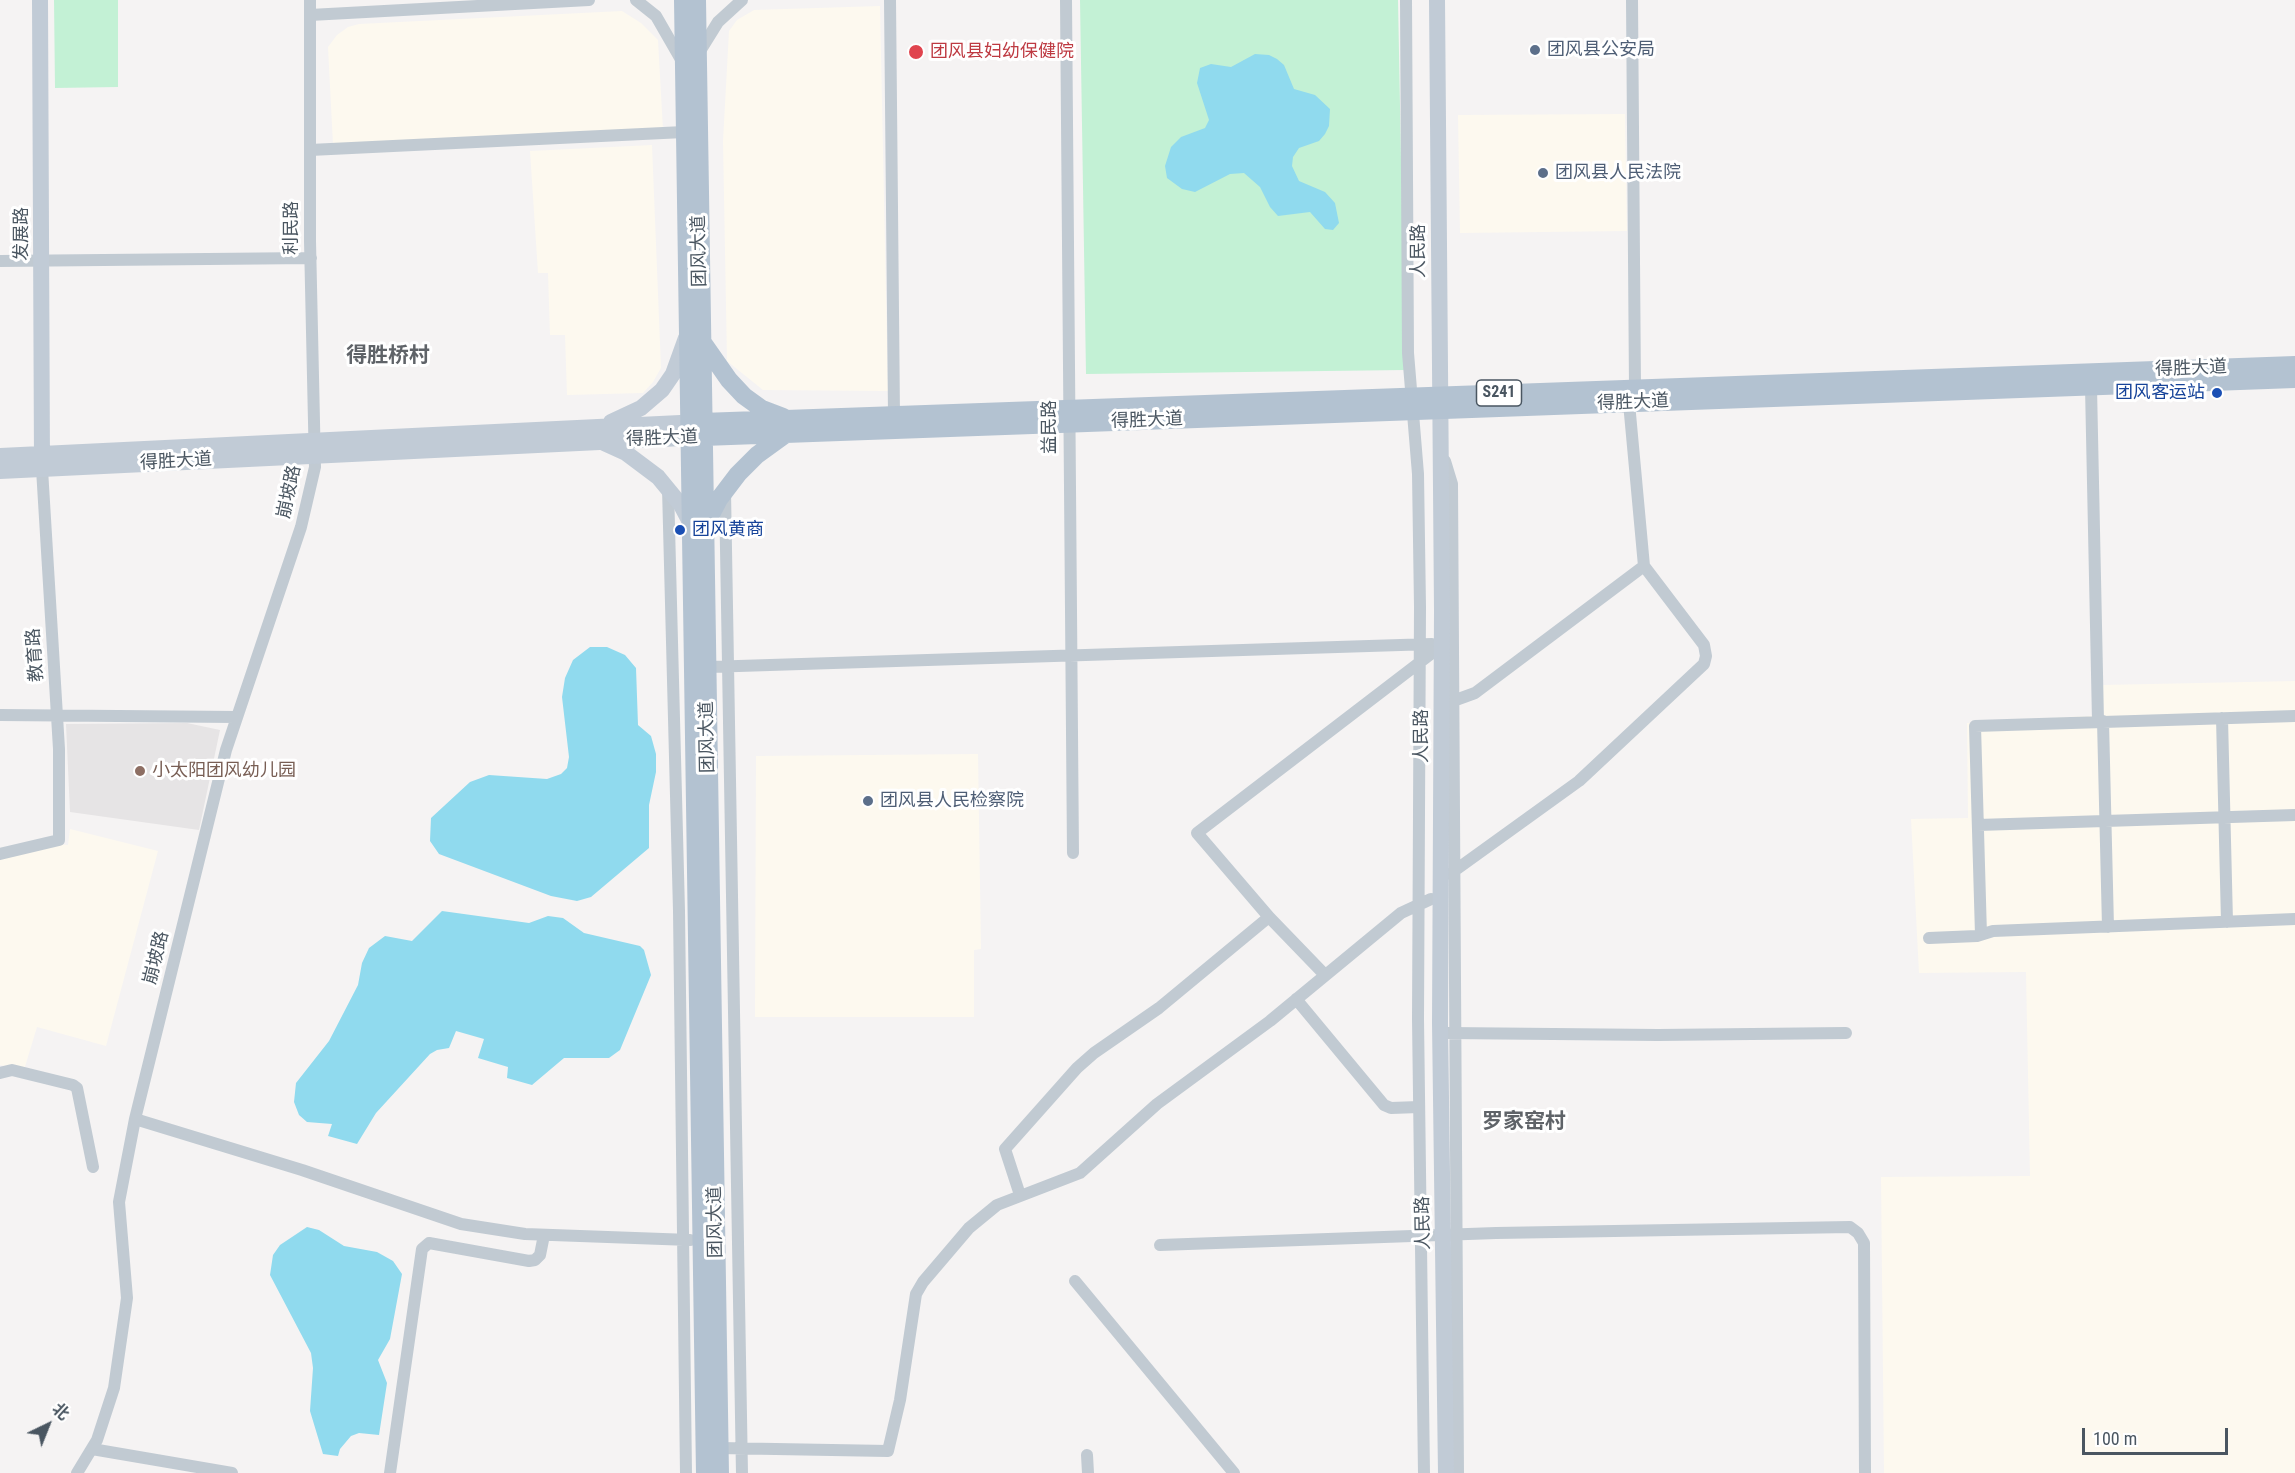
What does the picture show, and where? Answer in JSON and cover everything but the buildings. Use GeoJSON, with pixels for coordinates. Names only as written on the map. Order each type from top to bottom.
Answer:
{"type":"FeatureCollection","features":[{"type":"Feature","properties":{"kind":"main road","name":"团风大道"},"geometry":{"type":"LineString","coordinates":[[683,0],[690,59],[697,525],[701,1240],[705,1473]]}},
{"type":"Feature","properties":{"kind":"main road","name":"团风大道"},"geometry":{"type":"LineString","coordinates":[[694,339],[684,132],[697,0]]}},
{"type":"Feature","properties":{"kind":"main road"},"geometry":{"type":"LineString","coordinates":[[694,339],[744,396],[788,427],[747,465],[697,525]]}},
{"type":"Feature","properties":{"kind":"main road","name":"得胜大道"},"geometry":{"type":"LineString","coordinates":[[1632,396],[2091,387],[2293,372]]}},
{"type":"Feature","properties":{"kind":"main road","name":"得胜大道"},"geometry":{"type":"LineString","coordinates":[[695,430],[2293,372]]}},
{"type":"Feature","properties":{"kind":"main road","name":"得胜大道"},"geometry":{"type":"LineString","coordinates":[[788,427],[894,415],[1068,416]]}},
{"type":"Feature","properties":{"kind":"main road","name":"团风大道"},"geometry":{"type":"LineString","coordinates":[[697,525],[706,667],[720,1473]]}},
{"type":"Feature","properties":{"kind":"street","name":"发展路"},"geometry":{"type":"LineString","coordinates":[[40,0],[42,461]]}},
{"type":"Feature","properties":{"kind":"street","name":"利民路"},"geometry":{"type":"LineString","coordinates":[[310,0],[311,258],[315,448]]}},
{"type":"Feature","properties":{"kind":"street"},"geometry":{"type":"LineString","coordinates":[[310,15],[589,0]]}},
{"type":"Feature","properties":{"kind":"street"},"geometry":{"type":"LineString","coordinates":[[636,0],[649,9],[690,59],[718,22],[742,0]]}},
{"type":"Feature","properties":{"kind":"street"},"geometry":{"type":"LineString","coordinates":[[890,0],[894,415]]}},
{"type":"Feature","properties":{"kind":"street","name":"益民路"},"geometry":{"type":"LineString","coordinates":[[1066,0],[1073,853]]}},
{"type":"Feature","properties":{"kind":"street"},"geometry":{"type":"LineString","coordinates":[[1406,0],[1408,353],[1427,403]]}},
{"type":"Feature","properties":{"kind":"street","name":"人民路"},"geometry":{"type":"LineString","coordinates":[[1426,0],[1425,902],[1446,1473]]}},
{"type":"Feature","properties":{"kind":"street","name":"人民路"},"geometry":{"type":"LineString","coordinates":[[1436,1473],[1438,1235],[1448,1033],[1448,875],[1440,446],[1427,403],[1437,0]]}},
{"type":"Feature","properties":{"kind":"street"},"geometry":{"type":"LineString","coordinates":[[1448,875],[1579,781],[1704,664],[1706,657],[1704,645],[1644,567],[1632,396],[1632,0]]}},
{"type":"Feature","properties":{"kind":"street"},"geometry":{"type":"LineString","coordinates":[[310,150],[684,132]]}},
{"type":"Feature","properties":{"kind":"street"},"geometry":{"type":"LineString","coordinates":[[0,261],[311,258]]}},
{"type":"Feature","properties":{"kind":"street"},"geometry":{"type":"LineString","coordinates":[[694,339],[656,397],[600,434],[637,460],[668,488],[697,525]]}},
{"type":"Feature","properties":{"kind":"street"},"geometry":{"type":"LineString","coordinates":[[2091,387],[2108,927]]}},
{"type":"Feature","properties":{"kind":"street","name":"得胜大道"},"geometry":{"type":"LineString","coordinates":[[0,456],[42,461],[695,430]]}},
{"type":"Feature","properties":{"kind":"street"},"geometry":{"type":"LineString","coordinates":[[1440,446],[1452,484],[1453,700],[1448,875]]}},
{"type":"Feature","properties":{"kind":"street","name":"崩坡路"},"geometry":{"type":"LineString","coordinates":[[77,1473],[104,1423],[114,1388],[126,1311],[119,1202],[135,1119],[236,717],[306,510],[315,467],[315,448]]}},
{"type":"Feature","properties":{"kind":"street","name":"得胜大道"},"geometry":{"type":"LineString","coordinates":[[0,471],[42,461]]}},
{"type":"Feature","properties":{"kind":"street","name":"教育路"},"geometry":{"type":"LineString","coordinates":[[0,854],[59,840],[57,716],[42,461]]}},
{"type":"Feature","properties":{"kind":"street"},"geometry":{"type":"LineString","coordinates":[[668,488],[679,911],[686,1473]]}},
{"type":"Feature","properties":{"kind":"street"},"geometry":{"type":"LineString","coordinates":[[725,491],[742,1473]]}},
{"type":"Feature","properties":{"kind":"street"},"geometry":{"type":"LineString","coordinates":[[1453,700],[1475,693],[1644,567]]}},
{"type":"Feature","properties":{"kind":"street"},"geometry":{"type":"LineString","coordinates":[[706,667],[1071,656],[1426,651]]}},
{"type":"Feature","properties":{"kind":"street"},"geometry":{"type":"LineString","coordinates":[[1325,975],[1269,916],[1197,833],[1426,651]]}},
{"type":"Feature","properties":{"kind":"street"},"geometry":{"type":"LineString","coordinates":[[0,715],[236,717]]}},
{"type":"Feature","properties":{"kind":"street"},"geometry":{"type":"LineString","coordinates":[[1981,934],[1975,726],[2295,717]]}},
{"type":"Feature","properties":{"kind":"street"},"geometry":{"type":"LineString","coordinates":[[2222,718],[2227,922]]}},
{"type":"Feature","properties":{"kind":"street"},"geometry":{"type":"LineString","coordinates":[[1978,825],[2295,815]]}},
{"type":"Feature","properties":{"kind":"street"},"geometry":{"type":"LineString","coordinates":[[719,1448],[888,1450],[900,1400],[916,1294],[923,1282],[969,1228],[997,1205],[1080,1173],[1156,1104],[1296,999],[1401,913],[1425,902],[1419,1107],[1438,1235],[1458,1473]]}},
{"type":"Feature","properties":{"kind":"street"},"geometry":{"type":"LineString","coordinates":[[1020,1195],[1005,1149],[1070,1076],[1094,1053],[1159,1008],[1269,916]]}},
{"type":"Feature","properties":{"kind":"street"},"geometry":{"type":"LineString","coordinates":[[1929,938],[1993,931],[2295,920]]}},
{"type":"Feature","properties":{"kind":"street"},"geometry":{"type":"LineString","coordinates":[[1296,999],[1384,1105],[1391,1108],[1419,1107]]}},
{"type":"Feature","properties":{"kind":"street"},"geometry":{"type":"LineString","coordinates":[[1448,1033],[1658,1035],[1846,1033]]}},
{"type":"Feature","properties":{"kind":"street"},"geometry":{"type":"LineString","coordinates":[[0,1073],[12,1070],[74,1085],[77,1089],[93,1167]]}},
{"type":"Feature","properties":{"kind":"street"},"geometry":{"type":"LineString","coordinates":[[135,1119],[302,1170],[461,1224],[544,1235],[701,1240]]}},
{"type":"Feature","properties":{"kind":"street"},"geometry":{"type":"LineString","coordinates":[[1160,1245],[1438,1235],[1840,1226],[1854,1230],[1864,1243],[1865,1473]]}},
{"type":"Feature","properties":{"kind":"street"},"geometry":{"type":"LineString","coordinates":[[390,1473],[422,1249],[429,1243],[535,1260],[540,1255],[544,1235]]}},
{"type":"Feature","properties":{"kind":"street"},"geometry":{"type":"LineString","coordinates":[[1424,1473],[1438,1235]]}},
{"type":"Feature","properties":{"kind":"street"},"geometry":{"type":"LineString","coordinates":[[1075,1281],[1234,1473]]}},
{"type":"Feature","properties":{"kind":"street"},"geometry":{"type":"LineString","coordinates":[[92,1449],[232,1473]]}},
{"type":"Feature","properties":{"kind":"street"},"geometry":{"type":"LineString","coordinates":[[1088,1455],[1088,1473]]}},
{"type":"Feature","properties":{"kind":"shaded area"},"geometry":{"type":"Polygon","coordinates":[[[880,6],[888,391],[763,390],[727,361],[723,141],[729,31],[737,20],[754,10],[880,6]]]}},
{"type":"Feature","properties":{"kind":"shaded area"},"geometry":{"type":"Polygon","coordinates":[[[622,11],[641,23],[658,40],[663,130],[333,145],[328,47],[337,35],[348,27],[359,24],[622,11]]]}},
{"type":"Feature","properties":{"kind":"shaded area","name":"团风县人民法院"},"geometry":{"type":"Polygon","coordinates":[[[1625,114],[1627,231],[1460,233],[1458,115],[1625,114]]]}},
{"type":"Feature","properties":{"kind":"shaded area"},"geometry":{"type":"Polygon","coordinates":[[[652,145],[661,368],[643,393],[567,395],[565,335],[550,335],[548,273],[538,273],[530,151],[652,145]]]}},
{"type":"Feature","properties":{"kind":"shaded area"},"geometry":{"type":"Polygon","coordinates":[[[2295,681],[2295,1473],[1884,1473],[1881,1177],[2030,1176],[2026,972],[1919,973],[1911,819],[1968,818],[1967,723],[2103,715],[2102,685],[2295,681]]]}},
{"type":"Feature","properties":{"kind":"shaded area","name":"小太阳团风幼儿园"},"geometry":{"type":"Polygon","coordinates":[[[187,723],[220,730],[199,830],[70,812],[66,724],[187,723]]]}},
{"type":"Feature","properties":{"kind":"shaded area"},"geometry":{"type":"Polygon","coordinates":[[[978,754],[981,949],[974,950],[974,1017],[755,1017],[756,756],[978,754]]]}},
{"type":"Feature","properties":{"kind":"shaded area"},"geometry":{"type":"Polygon","coordinates":[[[70,829],[158,851],[106,1046],[37,1027],[24,1070],[0,1065],[0,859],[56,844],[68,845],[70,829]]]}},
{"type":"Feature","properties":{"kind":"green space"},"geometry":{"type":"Polygon","coordinates":[[[54,0],[118,0],[118,87],[55,88],[54,0]]]}},
{"type":"Feature","properties":{"kind":"green space"},"geometry":{"type":"Polygon","coordinates":[[[1080,0],[1398,0],[1405,370],[1086,374],[1080,0]]]}},
{"type":"Feature","properties":{"kind":"water"},"geometry":{"type":"Polygon","coordinates":[[[1255,54],[1269,55],[1277,59],[1284,65],[1294,89],[1315,95],[1330,109],[1329,126],[1325,134],[1319,141],[1299,148],[1293,157],[1292,166],[1299,181],[1325,192],[1335,203],[1339,223],[1333,230],[1325,229],[1310,212],[1278,216],[1270,207],[1260,187],[1244,173],[1230,174],[1195,192],[1182,189],[1167,178],[1165,166],[1171,147],[1181,137],[1205,128],[1209,120],[1197,83],[1200,68],[1211,64],[1231,67],[1255,54]]]}},
{"type":"Feature","properties":{"kind":"water"},"geometry":{"type":"Polygon","coordinates":[[[590,647],[607,647],[625,655],[636,668],[638,725],[651,736],[656,754],[656,772],[649,805],[649,848],[591,897],[577,901],[551,896],[439,854],[430,841],[431,818],[470,782],[489,775],[547,779],[561,774],[567,768],[569,757],[562,697],[565,678],[573,660],[590,647]]]}},
{"type":"Feature","properties":{"kind":"water"},"geometry":{"type":"Polygon","coordinates":[[[442,911],[529,923],[548,916],[563,918],[584,933],[640,946],[644,950],[651,975],[620,1050],[609,1058],[564,1058],[532,1085],[507,1078],[508,1067],[478,1058],[484,1039],[456,1031],[449,1048],[430,1054],[376,1113],[357,1144],[328,1136],[332,1124],[307,1122],[299,1115],[294,1102],[296,1083],[329,1041],[358,985],[362,963],[369,948],[385,936],[412,941],[442,911]]]}},
{"type":"Feature","properties":{"kind":"water"},"geometry":{"type":"Polygon","coordinates":[[[307,1227],[319,1230],[344,1246],[377,1252],[393,1261],[402,1274],[390,1339],[378,1360],[387,1383],[379,1435],[359,1433],[351,1436],[340,1449],[338,1456],[323,1454],[310,1411],[313,1368],[311,1353],[270,1275],[273,1255],[280,1245],[307,1227]]]}},
{"type":"Feature","properties":{"kind":"place","name":"团风县公安局"},"geometry":{"type":"Point","coordinates":[1535,50]}},
{"type":"Feature","properties":{"kind":"place","name":"团风县妇幼保健院"},"geometry":{"type":"Point","coordinates":[916,52]}},
{"type":"Feature","properties":{"kind":"place","name":"团风县人民法院"},"geometry":{"type":"Point","coordinates":[1543,173]}},
{"type":"Feature","properties":{"kind":"place","name":"团风客运站"},"geometry":{"type":"Point","coordinates":[2217,393]}},
{"type":"Feature","properties":{"kind":"place","name":"团风黄商"},"geometry":{"type":"Point","coordinates":[680,530]}},
{"type":"Feature","properties":{"kind":"place","name":"小太阳团风幼儿园"},"geometry":{"type":"Point","coordinates":[140,771]}},
{"type":"Feature","properties":{"kind":"place","name":"团风县人民检察院"},"geometry":{"type":"Point","coordinates":[868,801]}},
{"type":"Feature","properties":{"kind":"district","name":"得胜桥村"},"geometry":{"type":"Point","coordinates":[388,357]}},
{"type":"Feature","properties":{"kind":"district","name":"罗家窑村"},"geometry":{"type":"Point","coordinates":[1524,1123]}}]}
